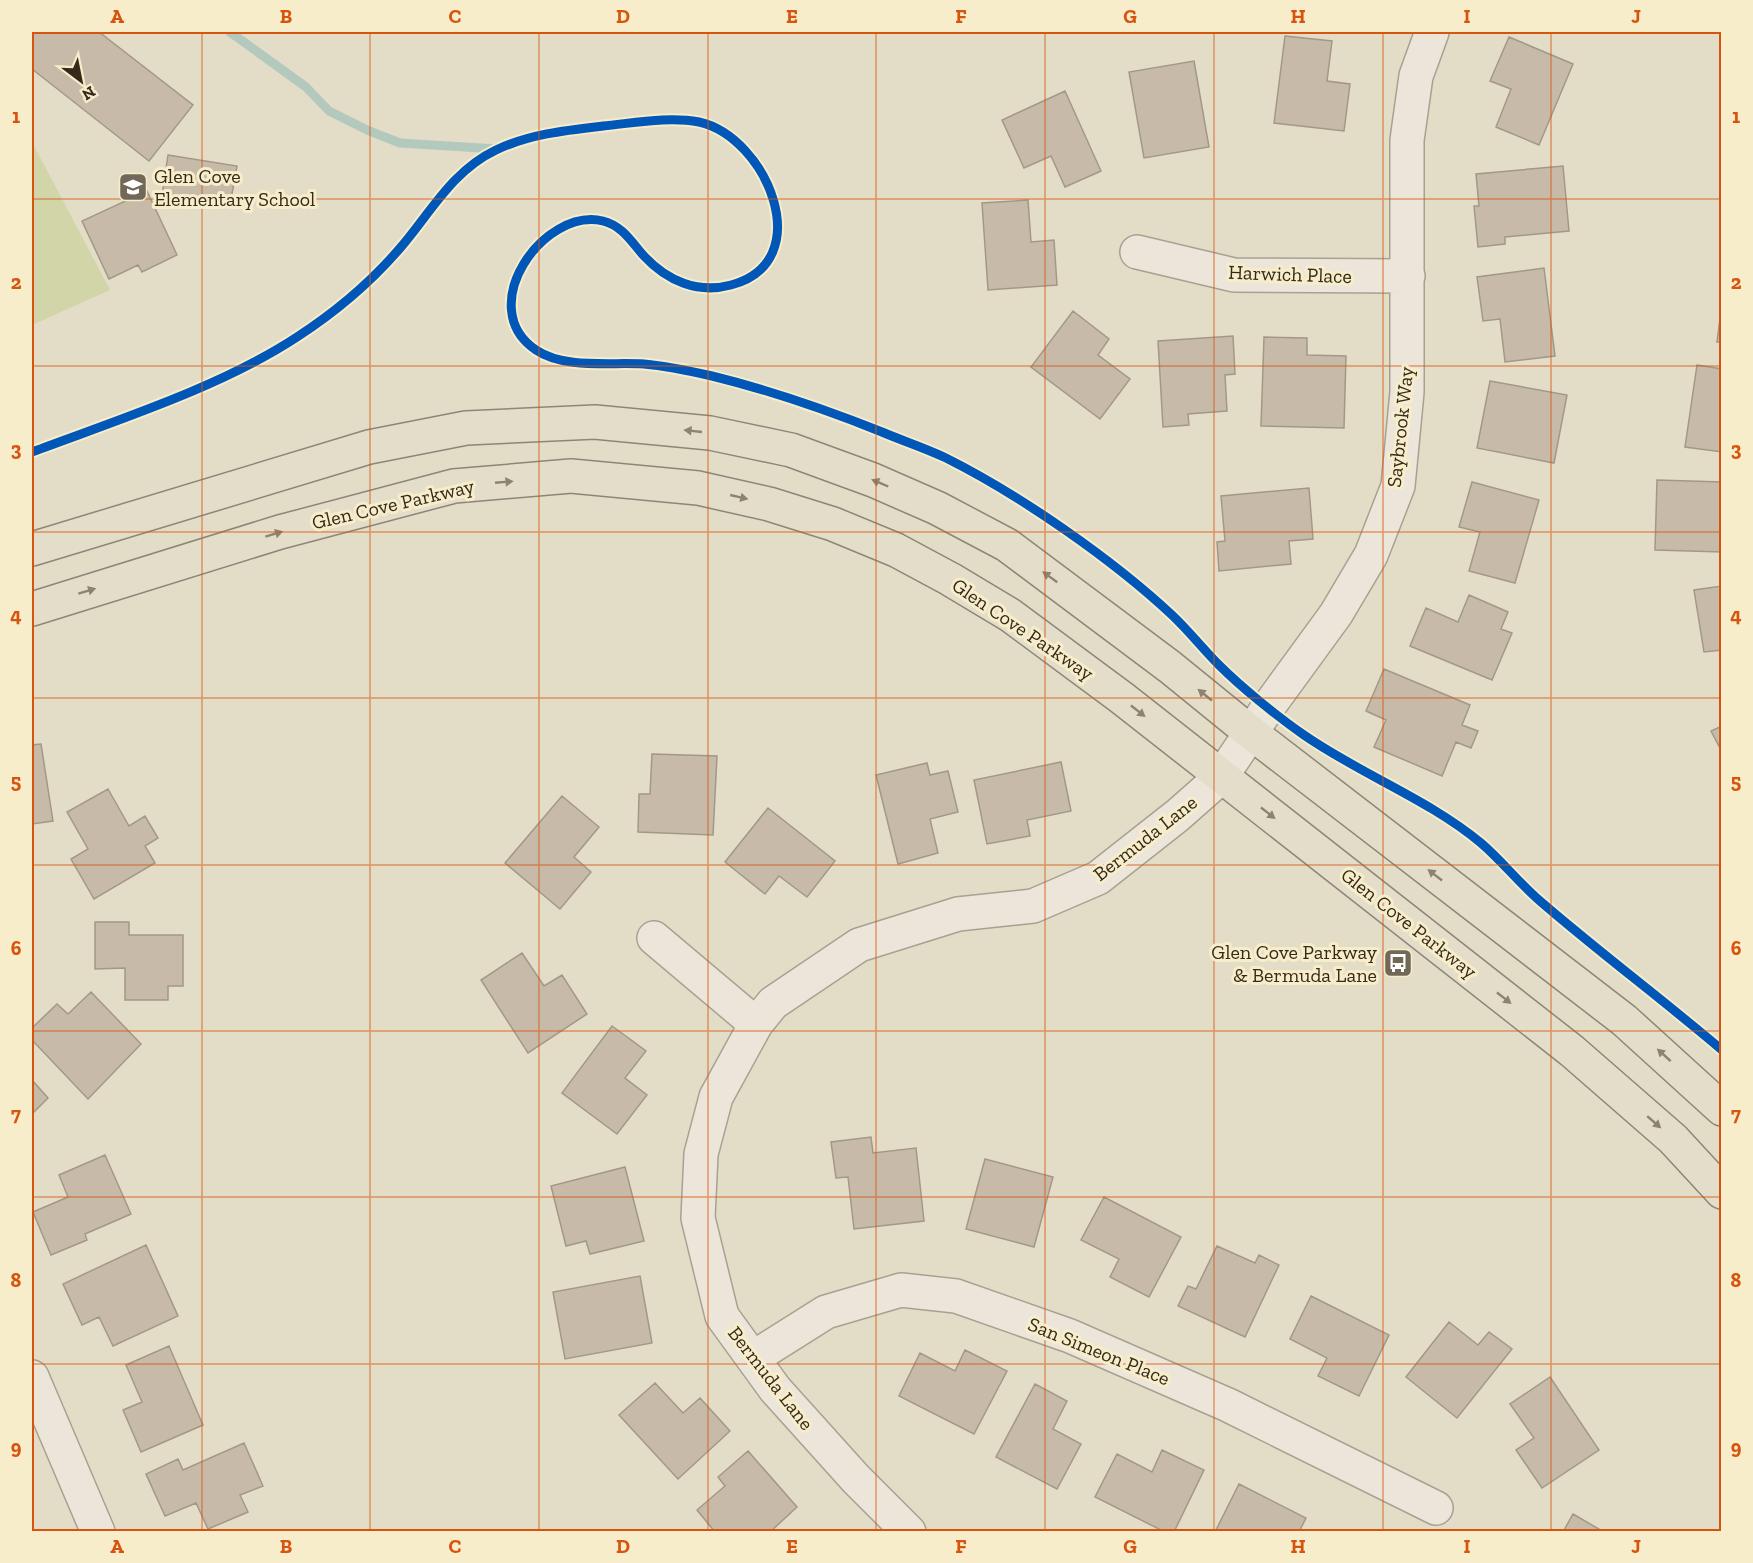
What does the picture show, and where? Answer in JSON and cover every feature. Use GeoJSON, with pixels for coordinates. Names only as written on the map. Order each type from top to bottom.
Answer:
{"type":"FeatureCollection","features":[{"type":"Feature","properties":{"kind":"main road"},"geometry":{"type":"LineString","coordinates":[[32,549],[369,447],[466,428],[595,422],[710,433],[791,450],[873,480],[937,508],[1007,545],[1170,667],[1250,732],[1624,1020],[1722,1109]]}},
{"type":"Feature","properties":{"kind":"main road","name":"Glen Cove Parkway"},"geometry":{"type":"LineString","coordinates":[[32,609],[280,531],[454,486],[571,476],[698,488],[769,504],[833,524],[896,550],[1010,615],[1572,1050],[1672,1139],[1722,1192]]}},
{"type":"Feature","properties":{"kind":"street","name":"Saybrook Way"},"geometry":{"type":"LineString","coordinates":[[1221,777],[1250,732],[1336,614],[1371,555],[1398,486],[1407,392],[1407,140],[1416,76],[1432,32]]}},
{"type":"Feature","properties":{"kind":"street","name":"Harwich Place"},"geometry":{"type":"LineString","coordinates":[[1137,252],[1234,275],[1408,276]]}},
{"type":"Feature","properties":{"kind":"street","name":"Bermuda Lane"},"geometry":{"type":"LineString","coordinates":[[909,1532],[848,1471],[775,1389],[723,1316],[698,1218],[701,1154],[716,1097],[756,1024],[773,1002],[859,945],[958,915],[1033,906],[1098,878],[1178,815],[1221,777]]}},
{"type":"Feature","properties":{"kind":"street"},"geometry":{"type":"LineString","coordinates":[[654,938],[756,1024]]}},
{"type":"Feature","properties":{"kind":"street","name":"San Simeon Place"},"geometry":{"type":"LineString","coordinates":[[753,1358],[826,1312],[901,1290],[956,1296],[1070,1336],[1228,1404],[1436,1508]]}},
{"type":"Feature","properties":{"kind":"street"},"geometry":{"type":"LineString","coordinates":[[32,1377],[98,1532]]}},
{"type":"Feature","properties":{"kind":"green space"},"geometry":{"type":"Polygon","coordinates":[[[32,142],[110,290],[32,325],[32,142]]]}},
{"type":"Feature","properties":{"kind":"building"},"geometry":{"type":"Polygon","coordinates":[[[32,32],[99,32],[193,105],[149,161],[32,69],[32,32]]]}},
{"type":"Feature","properties":{"kind":"building"},"geometry":{"type":"Polygon","coordinates":[[[1285,36],[1332,41],[1327,81],[1350,84],[1344,131],[1274,123],[1285,36]]]}},
{"type":"Feature","properties":{"kind":"building"},"geometry":{"type":"Polygon","coordinates":[[[1509,37],[1573,64],[1539,145],[1496,127],[1511,89],[1490,81],[1509,37]]]}},
{"type":"Feature","properties":{"kind":"building"},"geometry":{"type":"Polygon","coordinates":[[[1194,61],[1209,147],[1144,158],[1129,72],[1194,61]]]}},
{"type":"Feature","properties":{"kind":"building"},"geometry":{"type":"Polygon","coordinates":[[[1065,91],[1101,171],[1065,187],[1051,156],[1024,168],[1002,120],[1065,91]]]}},
{"type":"Feature","properties":{"kind":"building"},"geometry":{"type":"Polygon","coordinates":[[[168,155],[237,166],[230,205],[162,195],[168,155]]]}},
{"type":"Feature","properties":{"kind":"building"},"geometry":{"type":"Polygon","coordinates":[[[1563,166],[1569,231],[1505,237],[1505,244],[1478,247],[1474,206],[1479,206],[1476,174],[1563,166]]]}},
{"type":"Feature","properties":{"kind":"building"},"geometry":{"type":"Polygon","coordinates":[[[147,191],[177,255],[142,272],[138,265],[109,279],[82,221],[147,191]]]}},
{"type":"Feature","properties":{"kind":"building"},"geometry":{"type":"Polygon","coordinates":[[[1028,200],[1031,242],[1054,240],[1057,285],[988,290],[982,203],[1028,200]]]}},
{"type":"Feature","properties":{"kind":"building"},"geometry":{"type":"Polygon","coordinates":[[[1544,268],[1555,356],[1505,362],[1500,319],[1483,321],[1477,277],[1544,268]]]}},
{"type":"Feature","properties":{"kind":"building"},"geometry":{"type":"Polygon","coordinates":[[[1722,303],[1722,342],[1717,342],[1722,303]]]}},
{"type":"Feature","properties":{"kind":"building"},"geometry":{"type":"Polygon","coordinates":[[[1073,311],[1109,339],[1098,355],[1130,379],[1100,419],[1031,367],[1073,311]]]}},
{"type":"Feature","properties":{"kind":"building"},"geometry":{"type":"Polygon","coordinates":[[[1233,336],[1235,374],[1225,375],[1227,411],[1188,414],[1189,425],[1163,427],[1158,341],[1233,336]]]}},
{"type":"Feature","properties":{"kind":"building"},"geometry":{"type":"Polygon","coordinates":[[[1264,337],[1307,338],[1307,355],[1346,356],[1344,428],[1261,426],[1264,337]]]}},
{"type":"Feature","properties":{"kind":"building"},"geometry":{"type":"Polygon","coordinates":[[[1697,365],[1722,369],[1722,452],[1685,447],[1697,365]]]}},
{"type":"Feature","properties":{"kind":"building"},"geometry":{"type":"Polygon","coordinates":[[[1490,381],[1567,395],[1554,463],[1477,448],[1490,381]]]}},
{"type":"Feature","properties":{"kind":"building"},"geometry":{"type":"Polygon","coordinates":[[[1657,480],[1722,482],[1722,552],[1655,550],[1657,480]]]}},
{"type":"Feature","properties":{"kind":"building"},"geometry":{"type":"Polygon","coordinates":[[[1472,482],[1539,500],[1515,583],[1469,571],[1480,532],[1459,527],[1472,482]]]}},
{"type":"Feature","properties":{"kind":"building"},"geometry":{"type":"Polygon","coordinates":[[[1309,488],[1313,539],[1289,541],[1291,564],[1219,571],[1217,542],[1225,541],[1221,496],[1309,488]]]}},
{"type":"Feature","properties":{"kind":"building"},"geometry":{"type":"Polygon","coordinates":[[[1722,586],[1722,650],[1704,652],[1694,590],[1722,586]]]}},
{"type":"Feature","properties":{"kind":"building"},"geometry":{"type":"Polygon","coordinates":[[[1469,595],[1508,612],[1501,629],[1512,633],[1492,680],[1410,646],[1426,608],[1458,622],[1469,595]]]}},
{"type":"Feature","properties":{"kind":"building"},"geometry":{"type":"Polygon","coordinates":[[[1384,669],[1470,705],[1462,725],[1478,731],[1471,748],[1456,742],[1442,776],[1374,747],[1386,720],[1366,711],[1384,669]]]}},
{"type":"Feature","properties":{"kind":"building"},"geometry":{"type":"Polygon","coordinates":[[[1722,726],[1722,752],[1711,731],[1722,726]]]}},
{"type":"Feature","properties":{"kind":"building"},"geometry":{"type":"Polygon","coordinates":[[[41,744],[53,821],[32,824],[32,745],[41,744]]]}},
{"type":"Feature","properties":{"kind":"building"},"geometry":{"type":"Polygon","coordinates":[[[652,754],[717,756],[713,835],[638,832],[639,794],[650,794],[652,754]]]}},
{"type":"Feature","properties":{"kind":"building"},"geometry":{"type":"Polygon","coordinates":[[[1061,762],[1071,811],[1027,820],[1030,836],[987,844],[974,780],[1061,762]]]}},
{"type":"Feature","properties":{"kind":"building"},"geometry":{"type":"Polygon","coordinates":[[[927,763],[930,775],[948,771],[958,812],[930,819],[938,853],[898,864],[876,775],[927,763]]]}},
{"type":"Feature","properties":{"kind":"building"},"geometry":{"type":"Polygon","coordinates":[[[108,789],[129,826],[145,816],[158,838],[145,846],[155,863],[94,899],[71,859],[88,849],[67,812],[108,789]]]}},
{"type":"Feature","properties":{"kind":"building"},"geometry":{"type":"Polygon","coordinates":[[[562,796],[599,827],[574,857],[591,872],[560,909],[505,863],[562,796]]]}},
{"type":"Feature","properties":{"kind":"building"},"geometry":{"type":"Polygon","coordinates":[[[768,808],[835,861],[807,897],[779,876],[765,894],[725,862],[768,808]]]}},
{"type":"Feature","properties":{"kind":"building"},"geometry":{"type":"Polygon","coordinates":[[[95,922],[129,922],[129,935],[183,935],[183,986],[168,986],[168,1000],[125,1000],[125,968],[95,969],[95,922]]]}},
{"type":"Feature","properties":{"kind":"building"},"geometry":{"type":"Polygon","coordinates":[[[522,953],[544,986],[562,975],[587,1014],[528,1053],[481,980],[522,953]]]}},
{"type":"Feature","properties":{"kind":"building"},"geometry":{"type":"Polygon","coordinates":[[[91,992],[141,1044],[88,1099],[32,1040],[32,1028],[57,1004],[68,1014],[91,992]]]}},
{"type":"Feature","properties":{"kind":"building"},"geometry":{"type":"Polygon","coordinates":[[[612,1026],[646,1051],[625,1078],[647,1095],[617,1134],[562,1093],[612,1026]]]}},
{"type":"Feature","properties":{"kind":"building"},"geometry":{"type":"Polygon","coordinates":[[[32,1080],[48,1098],[32,1114],[32,1080]]]}},
{"type":"Feature","properties":{"kind":"building"},"geometry":{"type":"Polygon","coordinates":[[[871,1137],[873,1153],[916,1148],[924,1221],[854,1229],[848,1177],[836,1178],[831,1142],[871,1137]]]}},
{"type":"Feature","properties":{"kind":"building"},"geometry":{"type":"Polygon","coordinates":[[[105,1155],[131,1214],[85,1234],[87,1240],[51,1255],[33,1212],[68,1197],[59,1175],[105,1155]]]}},
{"type":"Feature","properties":{"kind":"building"},"geometry":{"type":"Polygon","coordinates":[[[985,1159],[1053,1177],[1034,1247],[966,1229],[985,1159]]]}},
{"type":"Feature","properties":{"kind":"building"},"geometry":{"type":"Polygon","coordinates":[[[625,1167],[644,1241],[590,1254],[586,1241],[566,1246],[551,1186],[625,1167]]]}},
{"type":"Feature","properties":{"kind":"building"},"geometry":{"type":"Polygon","coordinates":[[[1104,1197],[1181,1237],[1149,1297],[1110,1277],[1119,1259],[1081,1240],[1104,1197]]]}},
{"type":"Feature","properties":{"kind":"building"},"geometry":{"type":"Polygon","coordinates":[[[146,1245],[178,1316],[113,1346],[99,1317],[82,1325],[63,1284],[146,1245]]]}},
{"type":"Feature","properties":{"kind":"building"},"geometry":{"type":"Polygon","coordinates":[[[1217,1246],[1255,1263],[1259,1255],[1279,1265],[1245,1337],[1178,1306],[1188,1286],[1196,1289],[1217,1246]]]}},
{"type":"Feature","properties":{"kind":"building"},"geometry":{"type":"Polygon","coordinates":[[[640,1276],[652,1343],[565,1359],[553,1292],[640,1276]]]}},
{"type":"Feature","properties":{"kind":"building"},"geometry":{"type":"Polygon","coordinates":[[[1311,1296],[1389,1335],[1359,1396],[1318,1376],[1327,1358],[1290,1339],[1311,1296]]]}},
{"type":"Feature","properties":{"kind":"building"},"geometry":{"type":"Polygon","coordinates":[[[1449,1322],[1478,1345],[1489,1332],[1512,1349],[1457,1418],[1406,1377],[1449,1322]]]}},
{"type":"Feature","properties":{"kind":"building"},"geometry":{"type":"Polygon","coordinates":[[[169,1346],[203,1425],[141,1452],[123,1410],[142,1402],[126,1365],[169,1346]]]}},
{"type":"Feature","properties":{"kind":"building"},"geometry":{"type":"Polygon","coordinates":[[[965,1350],[1007,1371],[974,1434],[899,1396],[920,1353],[955,1371],[965,1350]]]}},
{"type":"Feature","properties":{"kind":"building"},"geometry":{"type":"Polygon","coordinates":[[[1550,1377],[1599,1450],[1542,1488],[1516,1450],[1534,1438],[1510,1404],[1550,1377]]]}},
{"type":"Feature","properties":{"kind":"building"},"geometry":{"type":"Polygon","coordinates":[[[655,1383],[683,1413],[700,1398],[730,1431],[678,1479],[619,1415],[655,1383]]]}},
{"type":"Feature","properties":{"kind":"building"},"geometry":{"type":"Polygon","coordinates":[[[1035,1384],[1067,1401],[1053,1429],[1081,1444],[1057,1489],[996,1457],[1035,1384]]]}},
{"type":"Feature","properties":{"kind":"building"},"geometry":{"type":"Polygon","coordinates":[[[244,1443],[263,1486],[240,1495],[248,1512],[208,1529],[196,1503],[165,1516],[146,1474],[178,1459],[183,1470],[244,1443]]]}},
{"type":"Feature","properties":{"kind":"building"},"geometry":{"type":"Polygon","coordinates":[[[1162,1450],[1204,1470],[1174,1532],[1165,1532],[1095,1497],[1117,1454],[1152,1472],[1162,1450]]]}},
{"type":"Feature","properties":{"kind":"building"},"geometry":{"type":"Polygon","coordinates":[[[748,1451],[797,1507],[770,1532],[715,1532],[697,1510],[725,1486],[718,1477],[748,1451]]]}},
{"type":"Feature","properties":{"kind":"building"},"geometry":{"type":"Polygon","coordinates":[[[1239,1484],[1306,1518],[1299,1532],[1215,1532],[1239,1484]]]}},
{"type":"Feature","properties":{"kind":"building"},"geometry":{"type":"Polygon","coordinates":[[[1573,1514],[1604,1532],[1563,1532],[1573,1514]]]}},
{"type":"Feature","properties":{"kind":"waterway"},"geometry":{"type":"LineString","coordinates":[[230,32],[306,87],[329,111],[367,130],[400,143],[497,149]]}},
{"type":"Feature","properties":{"kind":"cycle path"},"geometry":{"type":"LineString","coordinates":[[32,452],[202,387],[235,372],[297,337],[325,318],[365,284],[390,260],[443,193],[467,169],[496,150],[535,136],[576,129],[664,120],[699,122],[724,132],[745,151],[762,174],[774,200],[777,227],[773,252],[758,272],[731,285],[707,288],[673,279],[653,265],[622,231],[610,223],[580,221],[558,229],[539,245],[523,264],[514,287],[511,310],[518,332],[536,350],[560,360],[661,366],[712,376],[755,388],[840,416],[930,451],[1004,490],[1064,529],[1122,572],[1172,615],[1238,683],[1294,728],[1348,762],[1439,813],[1481,843],[1540,901],[1722,1050]]}},
{"type":"Feature","properties":{"kind":"place","name":"Glen Cove Elementary School"},"geometry":{"type":"Point","coordinates":[133,187]}},
{"type":"Feature","properties":{"kind":"place","name":"Glen Cove Parkway & Bermuda Lane"},"geometry":{"type":"Point","coordinates":[1398,963]}}]}
